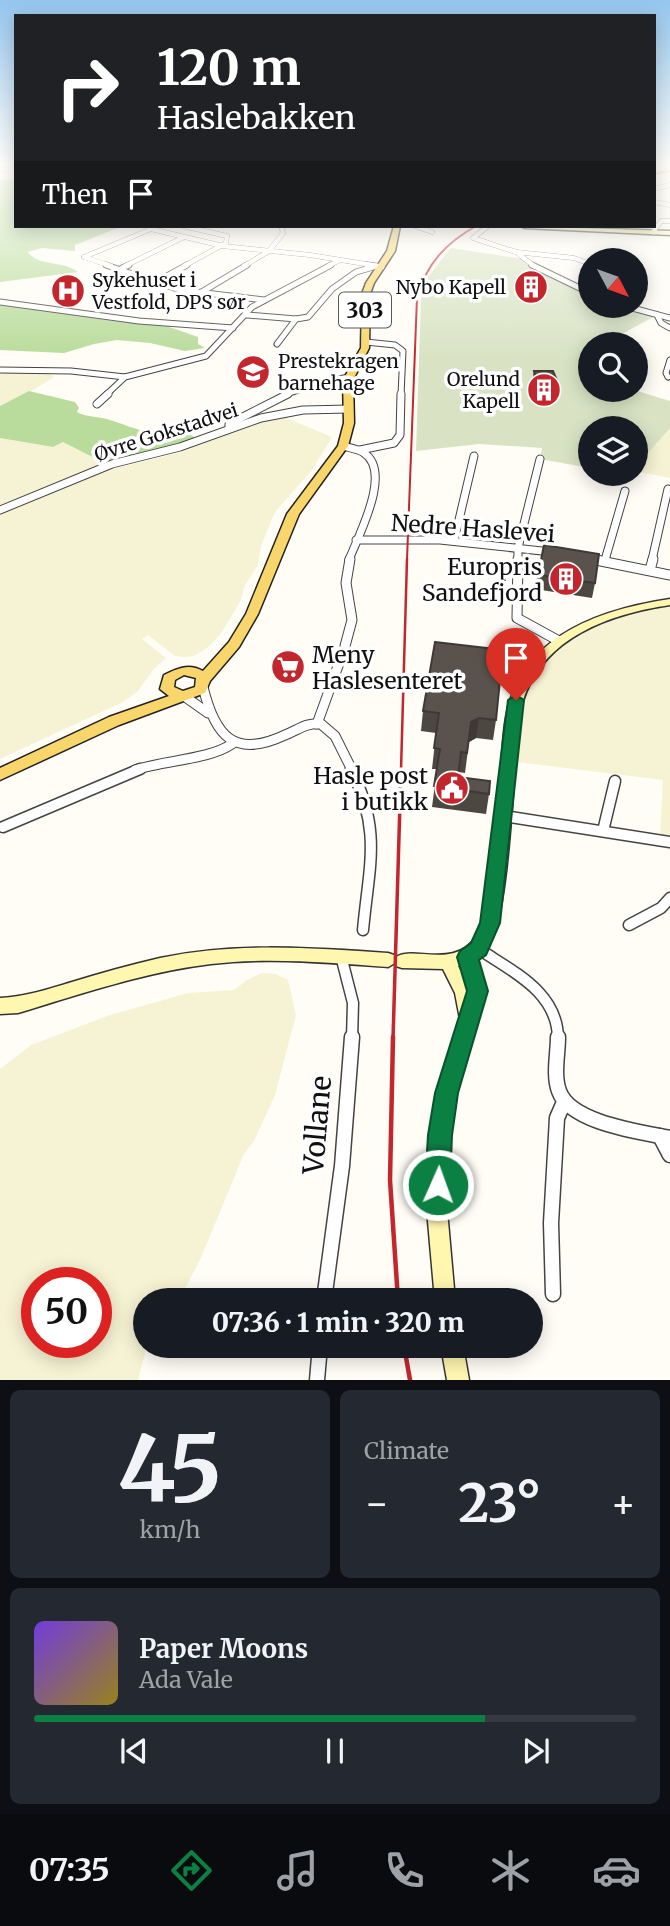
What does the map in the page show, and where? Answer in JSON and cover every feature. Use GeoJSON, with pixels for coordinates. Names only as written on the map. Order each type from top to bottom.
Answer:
{"type":"FeatureCollection","features":[{"type":"Feature","properties":{"kind":"main road","name":"303"},"geometry":{"type":"LineString","coordinates":[[0,774],[114,721],[168,699],[195,693],[234,644],[252,614],[287,523],[343,446],[348,429],[349,377],[363,355],[366,342],[366,294],[394,245],[397,228]]}},
{"type":"Feature","properties":{"kind":"main road"},"geometry":{"type":"LineString","coordinates":[[576,228],[670,233]]}},
{"type":"Feature","properties":{"kind":"main road"},"geometry":{"type":"LineString","coordinates":[[444,1288],[437,1210],[440,1135],[446,1093],[477,991],[473,953],[490,923],[516,700],[531,671],[559,641],[585,625],[609,615],[670,602]]}},
{"type":"Feature","properties":{"kind":"main road","name":"303"},"geometry":{"type":"LineString","coordinates":[[114,721],[157,693],[177,673],[188,671],[216,655],[252,614]]}},
{"type":"Feature","properties":{"kind":"main road"},"geometry":{"type":"LineString","coordinates":[[188,671],[198,673],[203,683]]}},
{"type":"Feature","properties":{"kind":"main road"},"geometry":{"type":"LineString","coordinates":[[167,682],[170,692],[183,696]]}},
{"type":"Feature","properties":{"kind":"main road"},"geometry":{"type":"LineString","coordinates":[[0,1006],[18,1005],[160,965],[210,957],[264,953],[448,962],[473,953]]}},
{"type":"Feature","properties":{"kind":"main road"},"geometry":{"type":"LineString","coordinates":[[448,962],[463,993],[467,1020]]}},
{"type":"Feature","properties":{"kind":"main road"},"geometry":{"type":"LineString","coordinates":[[454,1358],[458,1380]]}},
{"type":"Feature","properties":{"kind":"street"},"geometry":{"type":"LineString","coordinates":[[144,228],[84,257],[122,268],[155,283],[200,293],[264,300]]}},
{"type":"Feature","properties":{"kind":"street"},"geometry":{"type":"LineString","coordinates":[[147,228],[223,246],[382,267]]}},
{"type":"Feature","properties":{"kind":"street"},"geometry":{"type":"LineString","coordinates":[[155,283],[223,246],[227,236],[194,228]]}},
{"type":"Feature","properties":{"kind":"street"},"geometry":{"type":"LineString","coordinates":[[200,293],[269,251],[283,233],[282,228]]}},
{"type":"Feature","properties":{"kind":"street"},"geometry":{"type":"LineString","coordinates":[[422,228],[432,232]]}},
{"type":"Feature","properties":{"kind":"street"},"geometry":{"type":"LineString","coordinates":[[485,228],[473,238],[516,252],[578,260]]}},
{"type":"Feature","properties":{"kind":"street"},"geometry":{"type":"LineString","coordinates":[[653,232],[656,228]]}},
{"type":"Feature","properties":{"kind":"street"},"geometry":{"type":"LineString","coordinates":[[122,268],[184,237]]}},
{"type":"Feature","properties":{"kind":"street"},"geometry":{"type":"LineString","coordinates":[[516,252],[536,268],[578,287]]}},
{"type":"Feature","properties":{"kind":"street"},"geometry":{"type":"LineString","coordinates":[[0,370],[71,370],[125,377],[210,354],[252,307],[340,260]]}},
{"type":"Feature","properties":{"kind":"street"},"geometry":{"type":"LineString","coordinates":[[247,315],[296,319],[314,313],[327,293],[356,272],[382,267]]}},
{"type":"Feature","properties":{"kind":"street"},"geometry":{"type":"LineString","coordinates":[[0,302],[139,321],[233,328]]}},
{"type":"Feature","properties":{"kind":"street"},"geometry":{"type":"LineString","coordinates":[[648,313],[667,317],[670,312]]}},
{"type":"Feature","properties":{"kind":"street"},"geometry":{"type":"LineString","coordinates":[[657,316],[661,323],[670,328]]}},
{"type":"Feature","properties":{"kind":"street"},"geometry":{"type":"LineString","coordinates":[[277,344],[296,319]]}},
{"type":"Feature","properties":{"kind":"street"},"geometry":{"type":"LineString","coordinates":[[343,446],[360,450],[394,443],[400,435],[402,351],[395,345],[366,342]]}},
{"type":"Feature","properties":{"kind":"street"},"geometry":{"type":"LineString","coordinates":[[668,377],[666,373],[670,360]]}},
{"type":"Feature","properties":{"kind":"street"},"geometry":{"type":"LineString","coordinates":[[97,404],[125,377]]}},
{"type":"Feature","properties":{"kind":"street"},"geometry":{"type":"LineString","coordinates":[[229,428],[229,424],[248,410],[320,384],[349,377]]}},
{"type":"Feature","properties":{"kind":"street","name":"Øvre Gokstadvei"},"geometry":{"type":"LineString","coordinates":[[0,510],[111,464],[180,447],[272,415],[349,409]]}},
{"type":"Feature","properties":{"kind":"street"},"geometry":{"type":"LineString","coordinates":[[317,724],[352,618],[345,577],[377,485],[373,464],[360,450]]}},
{"type":"Feature","properties":{"kind":"street"},"geometry":{"type":"LineString","coordinates":[[454,541],[474,456]]}},
{"type":"Feature","properties":{"kind":"street"},"geometry":{"type":"LineString","coordinates":[[540,459],[517,548],[517,618],[559,641]]}},
{"type":"Feature","properties":{"kind":"street"},"geometry":{"type":"LineString","coordinates":[[650,570],[668,489]]}},
{"type":"Feature","properties":{"kind":"street"},"geometry":{"type":"LineString","coordinates":[[605,561],[625,491]]}},
{"type":"Feature","properties":{"kind":"street","name":"Nedre Haslevei"},"geometry":{"type":"LineString","coordinates":[[356,540],[454,541],[566,554]]}},
{"type":"Feature","properties":{"kind":"street","name":"Nedre Haslevei"},"geometry":{"type":"LineString","coordinates":[[579,556],[670,575]]}},
{"type":"Feature","properties":{"kind":"street"},"geometry":{"type":"LineString","coordinates":[[203,683],[208,713],[223,737],[232,744],[245,748],[260,746],[303,726],[317,724],[328,728],[334,735],[360,788],[370,820],[363,930]]}},
{"type":"Feature","properties":{"kind":"street"},"geometry":{"type":"LineString","coordinates":[[183,696],[208,713]]}},
{"type":"Feature","properties":{"kind":"street"},"geometry":{"type":"LineString","coordinates":[[3,827],[34,817],[145,766],[212,754],[232,744]]}},
{"type":"Feature","properties":{"kind":"street"},"geometry":{"type":"LineString","coordinates":[[603,831],[615,781]]}},
{"type":"Feature","properties":{"kind":"street"},"geometry":{"type":"LineString","coordinates":[[504,816],[670,842]]}},
{"type":"Feature","properties":{"kind":"street"},"geometry":{"type":"LineString","coordinates":[[629,925],[661,908],[670,898]]}},
{"type":"Feature","properties":{"kind":"street"},"geometry":{"type":"LineString","coordinates":[[473,953],[528,984],[547,999],[554,1010],[557,1023],[557,1081],[564,1102],[578,1113],[665,1137],[670,1155]]}},
{"type":"Feature","properties":{"kind":"street","name":"Vollane"},"geometry":{"type":"LineString","coordinates":[[326,1288],[342,1166],[354,1018],[341,956]]}},
{"type":"Feature","properties":{"kind":"street"},"geometry":{"type":"LineString","coordinates":[[553,1294],[551,1223],[557,1118],[564,1102]]}},
{"type":"Feature","properties":{"kind":"street"},"geometry":{"type":"LineString","coordinates":[[317,1380],[319,1358]]}},
{"type":"Feature","properties":{"kind":"shaded area"},"geometry":{"type":"Polygon","coordinates":[[[0,372],[48,373],[54,377],[0,406],[0,372]]]}},
{"type":"Feature","properties":{"kind":"shaded area"},"geometry":{"type":"Polygon","coordinates":[[[284,417],[332,437],[312,470],[275,512],[261,546],[258,565],[220,635],[194,656],[184,657],[175,656],[148,635],[142,639],[166,658],[153,670],[138,691],[123,702],[0,759],[0,515],[105,471],[182,452],[254,424],[284,417]]]}},
{"type":"Feature","properties":{"kind":"shaded area"},"geometry":{"type":"Polygon","coordinates":[[[670,428],[670,478],[648,474],[648,453],[670,428]]]}},
{"type":"Feature","properties":{"kind":"shaded area"},"geometry":{"type":"Polygon","coordinates":[[[0,438],[53,447],[63,442],[106,464],[0,506],[0,438]]]}},
{"type":"Feature","properties":{"kind":"shaded area"},"geometry":{"type":"Polygon","coordinates":[[[670,602],[670,843],[660,839],[663,780],[509,761],[515,700],[559,641],[585,625],[670,602]]]}},
{"type":"Feature","properties":{"kind":"shaded area"},"geometry":{"type":"Polygon","coordinates":[[[262,973],[275,974],[288,980],[296,1015],[275,1095],[254,1141],[244,1154],[200,1260],[185,1288],[133,1288],[133,1358],[144,1358],[138,1380],[0,1380],[0,1069],[31,1045],[107,1016],[188,993],[234,990],[262,973]]]}},
{"type":"Feature","properties":{"kind":"green space"},"geometry":{"type":"Polygon","coordinates":[[[0,228],[117,228],[75,245],[75,251],[42,248],[28,252],[38,260],[72,268],[78,272],[0,282],[0,228]]]}},
{"type":"Feature","properties":{"kind":"green space"},"geometry":{"type":"Polygon","coordinates":[[[451,248],[524,259],[578,287],[578,318],[648,318],[648,312],[657,315],[626,332],[578,332],[578,402],[648,402],[648,394],[670,401],[670,428],[648,453],[648,416],[578,416],[578,466],[540,459],[542,448],[479,444],[416,451],[421,299],[426,279],[451,248]]]}},
{"type":"Feature","properties":{"kind":"green space"},"geometry":{"type":"Polygon","coordinates":[[[0,304],[114,321],[161,324],[198,337],[198,344],[205,348],[185,351],[150,343],[117,340],[64,353],[0,350],[0,304]]]}},
{"type":"Feature","properties":{"kind":"green space"},"geometry":{"type":"Polygon","coordinates":[[[29,391],[75,402],[79,408],[77,412],[85,415],[147,432],[187,432],[199,441],[106,464],[63,442],[53,447],[0,438],[0,406],[29,391]]]}},
{"type":"Feature","properties":{"kind":"building"},"geometry":{"type":"Polygon","coordinates":[[[534,371],[553,371],[558,383],[536,380],[534,371]]]}},
{"type":"Feature","properties":{"kind":"building"},"geometry":{"type":"Polygon","coordinates":[[[544,545],[599,554],[595,583],[538,575],[544,545]]]}},
{"type":"Feature","properties":{"kind":"building"},"geometry":{"type":"Polygon","coordinates":[[[435,642],[503,650],[496,720],[479,718],[471,722],[467,753],[461,752],[458,777],[490,781],[489,794],[434,786],[440,749],[434,748],[439,713],[423,711],[435,642]]]}},
{"type":"Feature","properties":{"kind":"railway"},"geometry":{"type":"LineString","coordinates":[[407,560],[417,297],[426,274],[439,255],[472,228]]}},
{"type":"Feature","properties":{"kind":"railway"},"geometry":{"type":"LineString","coordinates":[[401,770],[407,559]]}},
{"type":"Feature","properties":{"kind":"railway"},"geometry":{"type":"LineString","coordinates":[[393,1039],[401,769]]}},
{"type":"Feature","properties":{"kind":"railway"},"geometry":{"type":"LineString","coordinates":[[393,1037],[390,1180],[397,1288]]}},
{"type":"Feature","properties":{"kind":"railway"},"geometry":{"type":"LineString","coordinates":[[406,1358],[410,1380]]}},
{"type":"Feature","properties":{"kind":"place","name":"Nybo Kapell"},"geometry":{"type":"Point","coordinates":[531,287]}},
{"type":"Feature","properties":{"kind":"place","name":"Sykehuset i Vestfold, DPS sør"},"geometry":{"type":"Point","coordinates":[68,291]}},
{"type":"Feature","properties":{"kind":"place","name":"Prestekragen barnehage"},"geometry":{"type":"Point","coordinates":[253,372]}},
{"type":"Feature","properties":{"kind":"place","name":"Orelund Kapell"},"geometry":{"type":"Point","coordinates":[544,390]}},
{"type":"Feature","properties":{"kind":"place","name":"Europris Sandefjord"},"geometry":{"type":"Point","coordinates":[566,579]}},
{"type":"Feature","properties":{"kind":"place","name":"Meny Haslesenteret"},"geometry":{"type":"Point","coordinates":[288,667]}},
{"type":"Feature","properties":{"kind":"place","name":"Hasle post i butikk"},"geometry":{"type":"Point","coordinates":[452,788]}},
{"type":"Feature","properties":{"kind":"route"},"geometry":{"type":"LineString","coordinates":[[438,1185],[440,1135],[446,1093],[477,991],[467,957],[479,949],[490,923],[516,700]]}}]}
